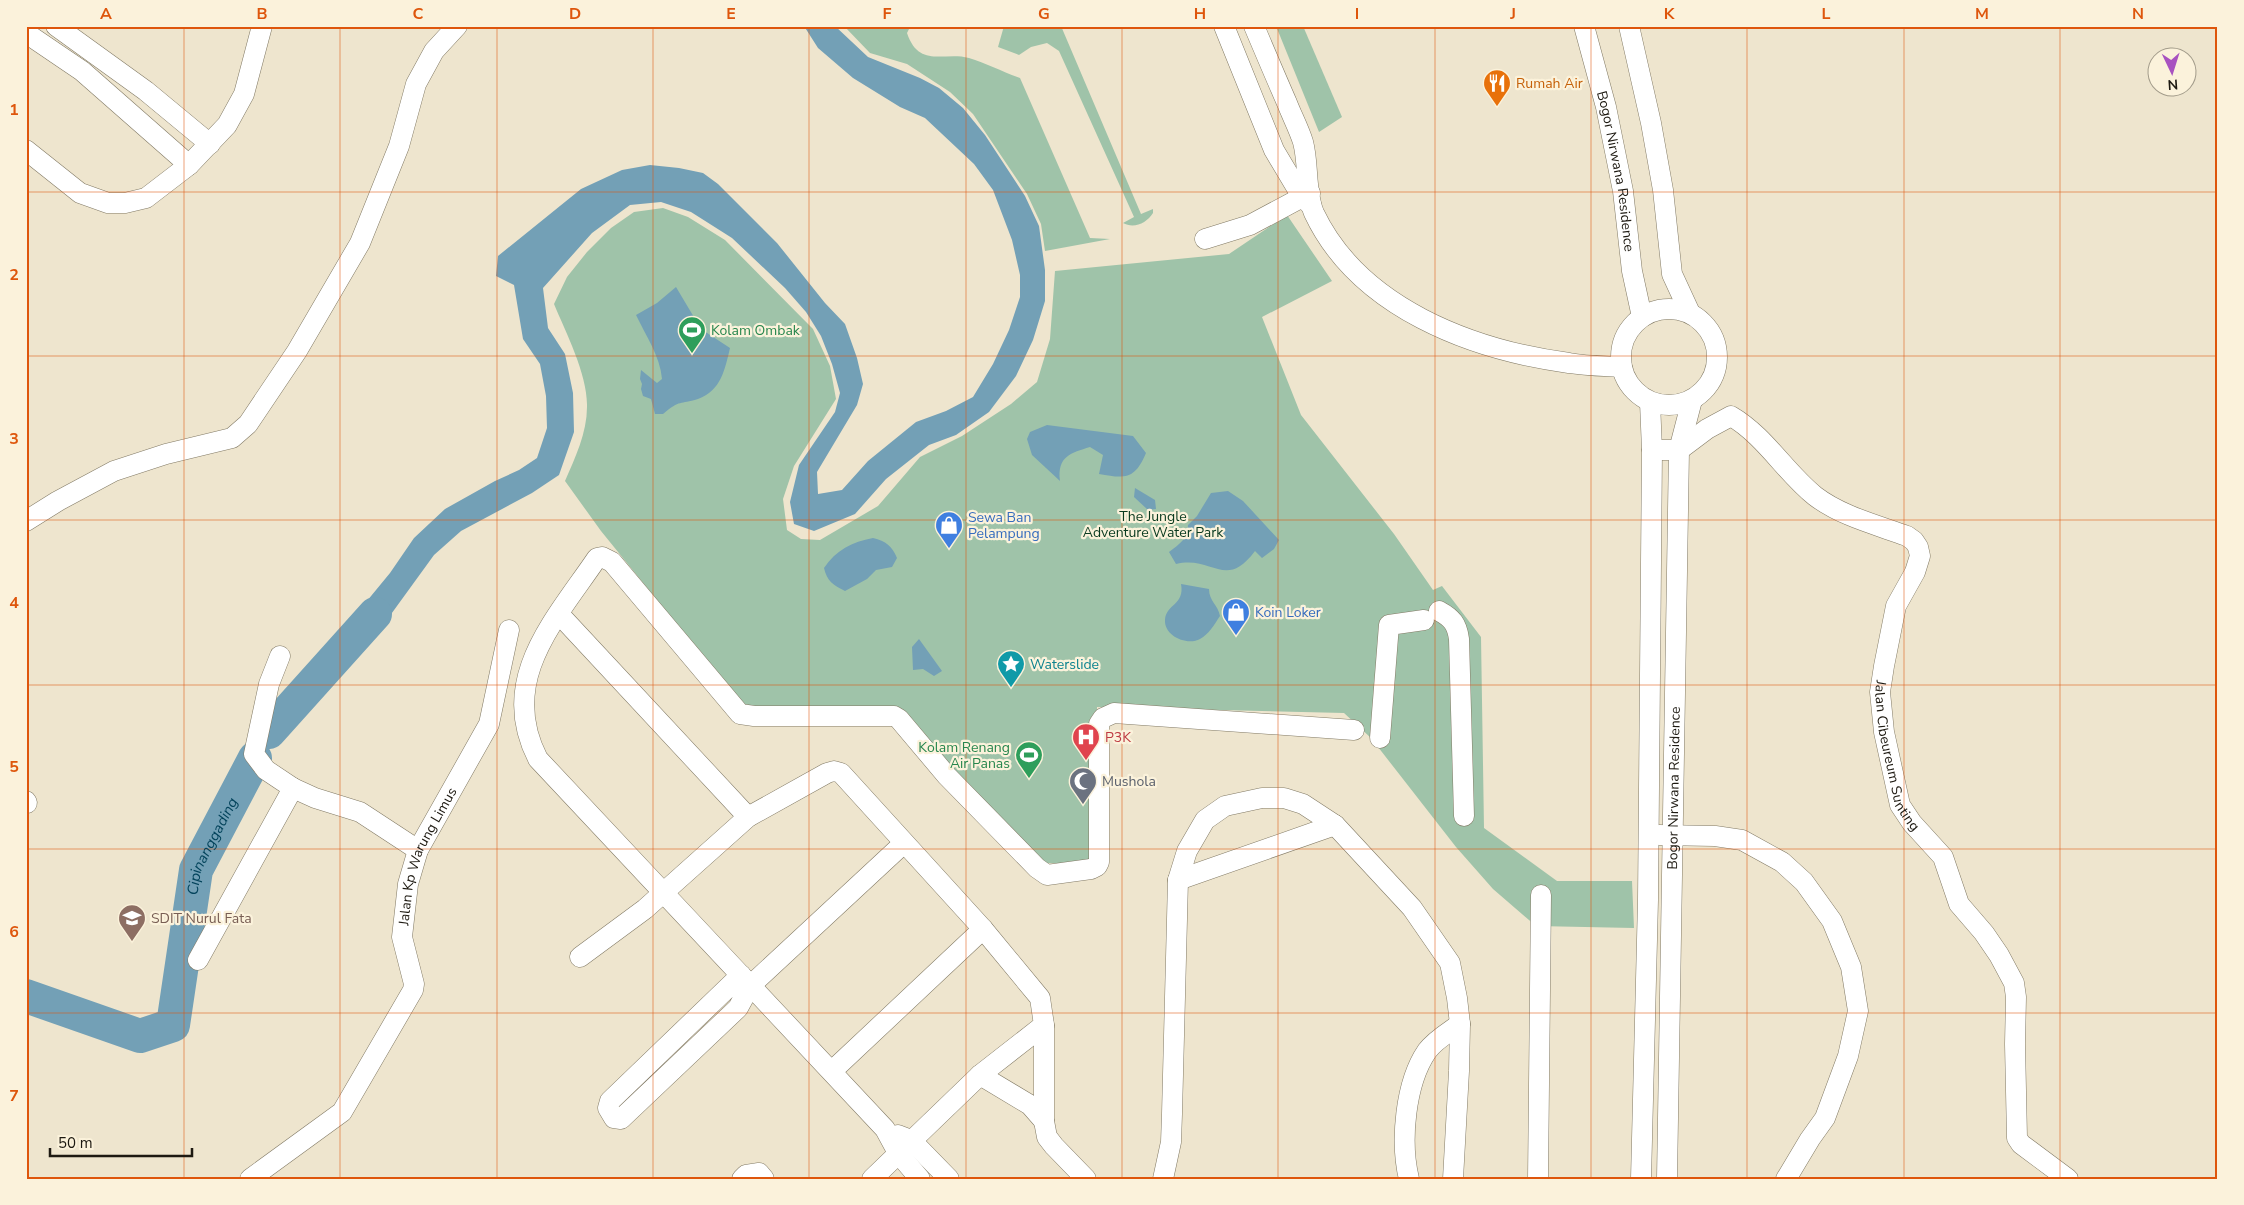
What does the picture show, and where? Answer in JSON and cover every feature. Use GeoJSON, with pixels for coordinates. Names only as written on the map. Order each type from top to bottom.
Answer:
{"type":"FeatureCollection","features":[{"type":"Feature","properties":{"kind":"street"},"geometry":{"type":"LineString","coordinates":[[26,150],[80,193],[108,203],[125,203],[146,198],[189,165],[227,125],[244,94],[262,26]]}},
{"type":"Feature","properties":{"kind":"street"},"geometry":{"type":"LineString","coordinates":[[26,521],[58,501],[114,471],[166,454],[232,438],[248,424],[297,351],[360,243],[398,146],[416,84],[434,51],[457,26]]}},
{"type":"Feature","properties":{"kind":"street"},"geometry":{"type":"LineString","coordinates":[[1224,26],[1274,150],[1308,198],[1323,228],[1351,266],[1379,291],[1409,311],[1462,337],[1523,355],[1570,364],[1622,367]]}},
{"type":"Feature","properties":{"kind":"street"},"geometry":{"type":"LineString","coordinates":[[1254,26],[1302,141],[1308,198]]}},
{"type":"Feature","properties":{"kind":"street","name":"Bogor Nirwana Residence"},"geometry":{"type":"LineString","coordinates":[[1584,26],[1606,107],[1623,191],[1632,271],[1642,317]]}},
{"type":"Feature","properties":{"kind":"street"},"geometry":{"type":"LineString","coordinates":[[1629,26],[1663,190],[1672,274],[1690,313]]}},
{"type":"Feature","properties":{"kind":"street"},"geometry":{"type":"LineString","coordinates":[[46,47],[58,28],[146,91],[210,144]]}},
{"type":"Feature","properties":{"kind":"street"},"geometry":{"type":"LineString","coordinates":[[26,33],[82,71],[189,165]]}},
{"type":"Feature","properties":{"kind":"street"},"geometry":{"type":"LineString","coordinates":[[130,113],[146,91]]}},
{"type":"Feature","properties":{"kind":"street"},"geometry":{"type":"LineString","coordinates":[[1205,239],[1250,225],[1308,198]]}},
{"type":"Feature","properties":{"kind":"street"},"geometry":{"type":"LineString","coordinates":[[1666,309],[1690,313],[1703,322],[1712,334],[1717,348],[1717,364],[1713,378],[1704,391],[1692,400],[1678,404],[1663,405],[1650,402],[1632,387],[1622,367],[1621,353],[1624,339],[1642,317],[1666,309]]}},
{"type":"Feature","properties":{"kind":"street","name":"Bogor Nirwana Residence"},"geometry":{"type":"LineString","coordinates":[[1667,1179],[1679,450],[1692,400]]}},
{"type":"Feature","properties":{"kind":"street","name":"Bogor Nirwana Residence"},"geometry":{"type":"LineString","coordinates":[[1641,1179],[1649,836],[1652,450],[1650,402]]}},
{"type":"Feature","properties":{"kind":"street","name":"Jalan Cibeureum Sunting"},"geometry":{"type":"LineString","coordinates":[[1679,450],[1707,429],[1731,416],[1753,432],[1814,495],[1830,505],[1907,536],[1918,547],[1920,556],[1915,572],[1896,606],[1880,692],[1884,732],[1900,805],[1912,823],[1943,857],[1959,904],[1994,948],[2014,983],[2016,997],[2017,1138],[2021,1144],[2068,1179]]}},
{"type":"Feature","properties":{"kind":"street"},"geometry":{"type":"LineString","coordinates":[[1652,450],[1679,450]]}},
{"type":"Feature","properties":{"kind":"street"},"geometry":{"type":"LineString","coordinates":[[949,1179],[904,1147],[885,1129],[538,760],[532,747],[524,716],[526,687],[541,638],[597,558],[606,558],[612,562],[662,619],[740,714],[754,716],[894,716],[899,719],[947,776],[1037,868],[1047,875],[1091,868],[1097,866],[1099,862],[1099,724],[1108,715],[1114,713],[1354,730]]}},
{"type":"Feature","properties":{"kind":"street"},"geometry":{"type":"LineString","coordinates":[[559,614],[748,817]]}},
{"type":"Feature","properties":{"kind":"street"},"geometry":{"type":"LineString","coordinates":[[1380,738],[1389,625],[1432,616],[1450,617],[1457,626],[1459,638],[1464,816]]}},
{"type":"Feature","properties":{"kind":"street","name":"Jalan Kp Warung Limus"},"geometry":{"type":"LineString","coordinates":[[250,1179],[342,1112],[413,990],[414,984],[402,937],[408,884],[418,850],[489,724],[510,630]]}},
{"type":"Feature","properties":{"kind":"street"},"geometry":{"type":"LineString","coordinates":[[280,656],[269,684],[256,757],[272,775],[293,788],[314,798],[360,812],[418,850]]}},
{"type":"Feature","properties":{"kind":"street"},"geometry":{"type":"LineString","coordinates":[[580,957],[665,893],[748,817],[827,773],[838,771],[983,930],[1040,998],[1044,1025],[1044,1121],[1047,1137],[1086,1179]]}},
{"type":"Feature","properties":{"kind":"street"},"geometry":{"type":"LineString","coordinates":[[198,960],[293,788]]}},
{"type":"Feature","properties":{"kind":"street"},"geometry":{"type":"LineString","coordinates":[[1163,1179],[1171,1142],[1178,880],[1186,851],[1205,820],[1225,806],[1262,798],[1284,798],[1303,804],[1335,825],[1412,908],[1450,963],[1460,1024],[1453,1179]]}},
{"type":"Feature","properties":{"kind":"street"},"geometry":{"type":"LineString","coordinates":[[1178,880],[1335,825]]}},
{"type":"Feature","properties":{"kind":"street"},"geometry":{"type":"LineString","coordinates":[[1649,836],[1715,836],[1742,840],[1782,862],[1804,882],[1832,921],[1851,967],[1858,1011],[1848,1056],[1824,1118],[1786,1179]]}},
{"type":"Feature","properties":{"kind":"street"},"geometry":{"type":"LineString","coordinates":[[746,981],[738,1008],[621,1118],[614,1118],[608,1108],[610,1101],[746,981],[904,843]]}},
{"type":"Feature","properties":{"kind":"street"},"geometry":{"type":"LineString","coordinates":[[1538,1179],[1541,895]]}},
{"type":"Feature","properties":{"kind":"street"},"geometry":{"type":"LineString","coordinates":[[1648,900],[1672,900]]}},
{"type":"Feature","properties":{"kind":"street"},"geometry":{"type":"LineString","coordinates":[[832,1071],[983,930]]}},
{"type":"Feature","properties":{"kind":"street"},"geometry":{"type":"LineString","coordinates":[[1409,1179],[1406,1166],[1404,1134],[1418,1066],[1428,1050],[1460,1024]]}},
{"type":"Feature","properties":{"kind":"street"},"geometry":{"type":"LineString","coordinates":[[872,1179],[980,1075],[1044,1025]]}},
{"type":"Feature","properties":{"kind":"street"},"geometry":{"type":"LineString","coordinates":[[980,1075],[1030,1106],[1044,1121]]}},
{"type":"Feature","properties":{"kind":"street"},"geometry":{"type":"LineString","coordinates":[[904,1147],[920,1179]]}},
{"type":"Feature","properties":{"kind":"street"},"geometry":{"type":"LineString","coordinates":[[742,1179],[752,1173],[759,1173],[764,1179]]}},
{"type":"Feature","properties":{"kind":"green space"},"geometry":{"type":"Polygon","coordinates":[[[844,26],[908,26],[910,27],[907,33],[912,44],[918,51],[926,55],[969,58],[1020,78],[1090,238],[1110,239],[1045,251],[1041,224],[1027,194],[973,114],[950,92],[907,64],[870,53],[844,26]]]}},
{"type":"Feature","properties":{"kind":"green space"},"geometry":{"type":"Polygon","coordinates":[[[1004,26],[1061,26],[1141,214],[1153,209],[1153,213],[1147,220],[1136,225],[1123,223],[1134,217],[1059,51],[1047,43],[1031,47],[1019,55],[998,47],[1004,26]]]}},
{"type":"Feature","properties":{"kind":"green space"},"geometry":{"type":"Polygon","coordinates":[[[1276,26],[1303,26],[1342,117],[1319,132],[1276,26]]]}},
{"type":"Feature","properties":{"kind":"green space","name":"The Jungle Adventure Water Park"},"geometry":{"type":"Polygon","coordinates":[[[663,208],[688,217],[725,240],[813,329],[830,366],[836,399],[794,466],[783,499],[787,530],[801,539],[820,540],[878,506],[920,457],[962,436],[1011,404],[1037,382],[1050,339],[1055,271],[1229,254],[1287,215],[1332,281],[1262,317],[1301,415],[1394,534],[1433,590],[1442,586],[1481,637],[1484,828],[1557,881],[1632,881],[1634,928],[1536,926],[1493,889],[1456,847],[1371,738],[1344,713],[1097,707],[1093,864],[1044,863],[893,707],[747,711],[601,531],[565,481],[583,436],[587,407],[584,381],[580,368],[554,304],[567,277],[587,252],[611,228],[634,212],[663,208]]]}},
{"type":"Feature","properties":{"kind":"water"},"geometry":{"type":"Polygon","coordinates":[[[804,26],[835,26],[868,57],[920,78],[939,88],[963,108],[985,135],[1025,196],[1039,226],[1045,270],[1045,301],[1033,340],[1016,376],[989,412],[956,435],[929,445],[886,479],[855,514],[814,531],[794,524],[790,502],[799,465],[835,412],[840,393],[832,364],[821,336],[806,312],[785,288],[732,238],[691,212],[661,202],[630,205],[592,233],[543,288],[548,328],[565,354],[573,393],[574,432],[559,475],[532,493],[461,531],[434,555],[389,617],[354,658],[334,641],[390,573],[414,538],[445,509],[519,470],[537,458],[547,428],[546,396],[540,364],[523,339],[514,285],[496,276],[498,256],[581,189],[622,170],[650,165],[703,173],[718,184],[777,243],[825,303],[845,324],[857,358],[863,384],[857,405],[817,472],[818,494],[842,490],[868,461],[916,422],[946,411],[973,397],[993,364],[1009,330],[1020,297],[1020,275],[1012,240],[993,190],[974,164],[925,118],[900,107],[853,78],[818,48],[804,26]]]}},
{"type":"Feature","properties":{"kind":"water","name":"Kolam Ombak"},"geometry":{"type":"Polygon","coordinates":[[[676,287],[701,329],[730,348],[721,378],[712,391],[698,399],[677,404],[663,414],[655,414],[651,399],[643,396],[640,379],[641,370],[657,383],[662,379],[661,371],[652,346],[636,315],[657,303],[676,287]]]}},
{"type":"Feature","properties":{"kind":"water"},"geometry":{"type":"Polygon","coordinates":[[[1047,425],[1133,436],[1146,453],[1138,468],[1133,472],[1128,475],[1116,476],[1099,474],[1103,455],[1090,447],[1083,449],[1071,454],[1063,461],[1060,481],[1032,455],[1027,439],[1030,432],[1047,425]]]}},
{"type":"Feature","properties":{"kind":"water"},"geometry":{"type":"Polygon","coordinates":[[[1135,488],[1155,500],[1156,509],[1148,510],[1134,497],[1135,488]]]}},
{"type":"Feature","properties":{"kind":"water"},"geometry":{"type":"Polygon","coordinates":[[[1228,491],[1243,501],[1279,540],[1274,549],[1262,558],[1255,551],[1245,563],[1235,569],[1218,569],[1189,562],[1176,564],[1169,552],[1183,540],[1187,534],[1188,525],[1197,516],[1211,493],[1228,491]]]}},
{"type":"Feature","properties":{"kind":"water"},"geometry":{"type":"Polygon","coordinates":[[[873,538],[885,542],[893,550],[897,558],[892,567],[876,570],[867,579],[845,591],[831,582],[824,568],[834,556],[851,545],[873,538]]]}},
{"type":"Feature","properties":{"kind":"water"},"geometry":{"type":"Polygon","coordinates":[[[1181,584],[1209,589],[1210,597],[1220,616],[1206,635],[1195,641],[1177,638],[1168,631],[1166,626],[1166,615],[1180,596],[1182,591],[1181,584]]]}},
{"type":"Feature","properties":{"kind":"water"},"geometry":{"type":"Polygon","coordinates":[[[919,639],[942,671],[934,676],[923,669],[913,670],[912,647],[919,639]]]}},
{"type":"Feature","properties":{"kind":"waterway","name":"Cipinanggading"},"geometry":{"type":"LineString","coordinates":[[269,732],[375,614]]}},
{"type":"Feature","properties":{"kind":"waterway","name":"Cipinanggading"},"geometry":{"type":"LineString","coordinates":[[26,996],[140,1036],[173,1025],[196,870],[255,758]]}},
{"type":"Feature","properties":{"kind":"place","name":"Rumah Air"},"geometry":{"type":"Point","coordinates":[1497,107]}},
{"type":"Feature","properties":{"kind":"place","name":"Kolam Ombak"},"geometry":{"type":"Point","coordinates":[692,354]}},
{"type":"Feature","properties":{"kind":"place","name":"Sewa Ban Pelampung"},"geometry":{"type":"Point","coordinates":[949,549]}},
{"type":"Feature","properties":{"kind":"place","name":"Koin Loker"},"geometry":{"type":"Point","coordinates":[1236,636]}},
{"type":"Feature","properties":{"kind":"place","name":"Waterslide"},"geometry":{"type":"Point","coordinates":[1011,688]}},
{"type":"Feature","properties":{"kind":"place","name":"P3K"},"geometry":{"type":"Point","coordinates":[1086,761]}},
{"type":"Feature","properties":{"kind":"place","name":"Kolam Renang Air Panas"},"geometry":{"type":"Point","coordinates":[1029,779]}},
{"type":"Feature","properties":{"kind":"place","name":"Mushola"},"geometry":{"type":"Point","coordinates":[1083,805]}},
{"type":"Feature","properties":{"kind":"place","name":"SDIT Nurul Fata"},"geometry":{"type":"Point","coordinates":[132,942]}}]}
